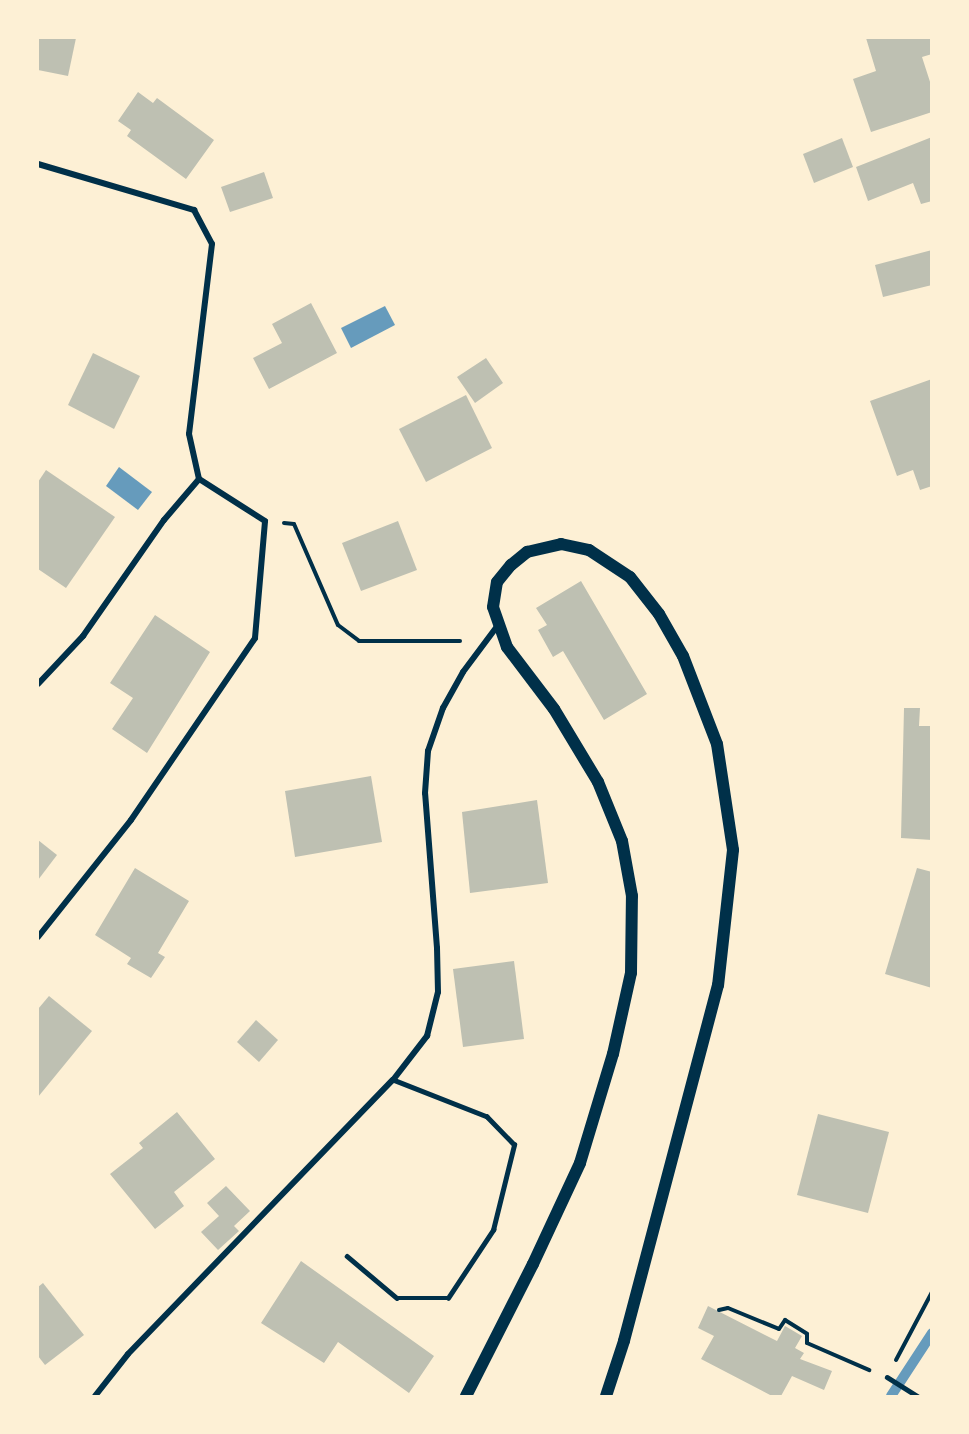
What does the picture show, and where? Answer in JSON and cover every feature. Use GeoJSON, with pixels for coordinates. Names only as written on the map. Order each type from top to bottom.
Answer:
{"type":"FeatureCollection","features":[{"type":"Feature","properties":{"kind":"main road"},"geometry":{"type":"LineString","coordinates":[[466,1396],[533,1264],[580,1163],[613,1054],[631,973],[632,896],[622,840],[598,782],[554,709],[507,647],[493,607],[497,582],[527,552],[561,544],[589,550],[630,577],[659,614],[683,656],[717,744],[733,850],[717,985],[624,1341],[606,1396]]}},
{"type":"Feature","properties":{"kind":"street"},"geometry":{"type":"LineString","coordinates":[[38,164],[194,210],[212,244],[189,434],[199,479],[265,521],[255,638],[131,820],[38,937]]}},
{"type":"Feature","properties":{"kind":"street"},"geometry":{"type":"LineString","coordinates":[[38,684],[83,636],[164,520],[199,479]]}},
{"type":"Feature","properties":{"kind":"street"},"geometry":{"type":"LineString","coordinates":[[95,1396],[128,1354],[393,1080],[427,1036],[438,992],[437,948],[425,793],[428,751],[443,708],[463,672],[498,625]]}},
{"type":"Feature","properties":{"kind":"lane"},"geometry":{"type":"LineString","coordinates":[[346,1257],[397,1298],[448,1298],[493,1230],[514,1145],[487,1117],[393,1080]]}},
{"type":"Feature","properties":{"kind":"lane"},"geometry":{"type":"LineString","coordinates":[[889,1378],[918,1396]]}},
{"type":"Feature","properties":{"kind":"path"},"geometry":{"type":"LineString","coordinates":[[265,521],[294,524],[338,625],[359,641],[463,640],[482,647]]}},
{"type":"Feature","properties":{"kind":"path"},"geometry":{"type":"LineString","coordinates":[[719,1310],[728,1308],[779,1329],[785,1320],[807,1334],[807,1343],[889,1378],[932,1292]]}},
{"type":"Feature","properties":{"kind":"water"},"geometry":{"type":"Polygon","coordinates":[[[385,306],[395,325],[351,348],[341,328],[385,306]]]}},
{"type":"Feature","properties":{"kind":"water"},"geometry":{"type":"Polygon","coordinates":[[[119,467],[152,492],[138,510],[106,486],[119,467]]]}},
{"type":"Feature","properties":{"kind":"building"},"geometry":{"type":"Polygon","coordinates":[[[38,38],[76,38],[68,76],[38,70],[38,38]]]}},
{"type":"Feature","properties":{"kind":"building"},"geometry":{"type":"Polygon","coordinates":[[[866,38],[932,38],[932,54],[922,57],[932,88],[932,112],[871,132],[853,79],[876,71],[866,38]]]}},
{"type":"Feature","properties":{"kind":"building"},"geometry":{"type":"Polygon","coordinates":[[[138,92],[153,103],[157,98],[214,140],[186,179],[127,136],[131,130],[118,121],[138,92]]]}},
{"type":"Feature","properties":{"kind":"building"},"geometry":{"type":"Polygon","coordinates":[[[932,137],[932,201],[921,204],[913,183],[868,201],[856,167],[932,137]]]}},
{"type":"Feature","properties":{"kind":"building"},"geometry":{"type":"Polygon","coordinates":[[[842,138],[853,167],[814,183],[803,154],[842,138]]]}},
{"type":"Feature","properties":{"kind":"building"},"geometry":{"type":"Polygon","coordinates":[[[264,172],[273,198],[230,212],[221,187],[264,172]]]}},
{"type":"Feature","properties":{"kind":"building"},"geometry":{"type":"Polygon","coordinates":[[[932,250],[932,285],[883,297],[875,265],[932,250]]]}},
{"type":"Feature","properties":{"kind":"building"},"geometry":{"type":"Polygon","coordinates":[[[311,303],[337,353],[269,389],[253,358],[282,343],[272,324],[311,303]]]}},
{"type":"Feature","properties":{"kind":"building"},"geometry":{"type":"Polygon","coordinates":[[[93,353],[140,376],[114,429],[68,405],[93,353]]]}},
{"type":"Feature","properties":{"kind":"building"},"geometry":{"type":"Polygon","coordinates":[[[486,358],[503,383],[475,403],[457,377],[486,358]]]}},
{"type":"Feature","properties":{"kind":"building"},"geometry":{"type":"Polygon","coordinates":[[[932,379],[932,486],[920,490],[913,470],[897,476],[870,401],[932,379]]]}},
{"type":"Feature","properties":{"kind":"building"},"geometry":{"type":"Polygon","coordinates":[[[466,395],[492,448],[426,482],[399,429],[466,395]]]}},
{"type":"Feature","properties":{"kind":"building"},"geometry":{"type":"Polygon","coordinates":[[[46,470],[115,517],[66,588],[38,569],[38,482],[46,470]]]}},
{"type":"Feature","properties":{"kind":"building"},"geometry":{"type":"Polygon","coordinates":[[[398,521],[417,570],[361,591],[342,543],[398,521]]]}},
{"type":"Feature","properties":{"kind":"building"},"geometry":{"type":"Polygon","coordinates":[[[581,581],[647,694],[604,720],[563,651],[553,657],[538,630],[547,625],[536,608],[581,581]]]}},
{"type":"Feature","properties":{"kind":"building"},"geometry":{"type":"Polygon","coordinates":[[[155,615],[210,652],[147,753],[112,729],[133,698],[110,683],[155,615]]]}},
{"type":"Feature","properties":{"kind":"building"},"geometry":{"type":"Polygon","coordinates":[[[904,708],[920,708],[919,726],[932,726],[932,840],[901,838],[904,708]]]}},
{"type":"Feature","properties":{"kind":"building"},"geometry":{"type":"Polygon","coordinates":[[[371,776],[382,842],[295,857],[285,791],[371,776]]]}},
{"type":"Feature","properties":{"kind":"building"},"geometry":{"type":"Polygon","coordinates":[[[537,800],[548,883],[470,893],[462,812],[537,800]]]}},
{"type":"Feature","properties":{"kind":"building"},"geometry":{"type":"Polygon","coordinates":[[[38,840],[57,855],[38,880],[38,840]]]}},
{"type":"Feature","properties":{"kind":"building"},"geometry":{"type":"Polygon","coordinates":[[[135,868],[189,901],[158,953],[165,957],[151,978],[127,964],[131,958],[95,935],[135,868]]]}},
{"type":"Feature","properties":{"kind":"building"},"geometry":{"type":"Polygon","coordinates":[[[917,868],[932,872],[932,988],[885,974],[917,868]]]}},
{"type":"Feature","properties":{"kind":"building"},"geometry":{"type":"Polygon","coordinates":[[[514,961],[524,1039],[463,1047],[453,969],[514,961]]]}},
{"type":"Feature","properties":{"kind":"building"},"geometry":{"type":"Polygon","coordinates":[[[49,996],[92,1031],[38,1097],[38,1009],[49,996]]]}},
{"type":"Feature","properties":{"kind":"building"},"geometry":{"type":"Polygon","coordinates":[[[256,1020],[278,1040],[259,1062],[237,1042],[256,1020]]]}},
{"type":"Feature","properties":{"kind":"building"},"geometry":{"type":"Polygon","coordinates":[[[177,1112],[215,1159],[174,1192],[184,1206],[155,1229],[110,1174],[143,1148],[139,1143],[177,1112]]]}},
{"type":"Feature","properties":{"kind":"building"},"geometry":{"type":"Polygon","coordinates":[[[818,1114],[889,1132],[868,1213],[797,1195],[818,1114]]]}},
{"type":"Feature","properties":{"kind":"building"},"geometry":{"type":"Polygon","coordinates":[[[226,1186],[250,1211],[234,1226],[239,1231],[218,1250],[201,1232],[219,1216],[207,1203],[226,1186]]]}},
{"type":"Feature","properties":{"kind":"building"},"geometry":{"type":"Polygon","coordinates":[[[301,1261],[434,1356],[409,1393],[338,1342],[324,1363],[261,1323],[301,1261]]]}},
{"type":"Feature","properties":{"kind":"building"},"geometry":{"type":"Polygon","coordinates":[[[43,1283],[84,1335],[45,1365],[38,1356],[38,1287],[43,1283]]]}},
{"type":"Feature","properties":{"kind":"building"},"geometry":{"type":"Polygon","coordinates":[[[708,1306],[777,1341],[785,1326],[802,1336],[795,1348],[804,1353],[800,1359],[832,1371],[824,1390],[792,1376],[781,1396],[772,1396],[701,1359],[714,1336],[698,1328],[708,1306]]]}},
{"type":"Feature","properties":{"kind":"waterway"},"geometry":{"type":"LineString","coordinates":[[891,1396],[932,1333]]}}]}
